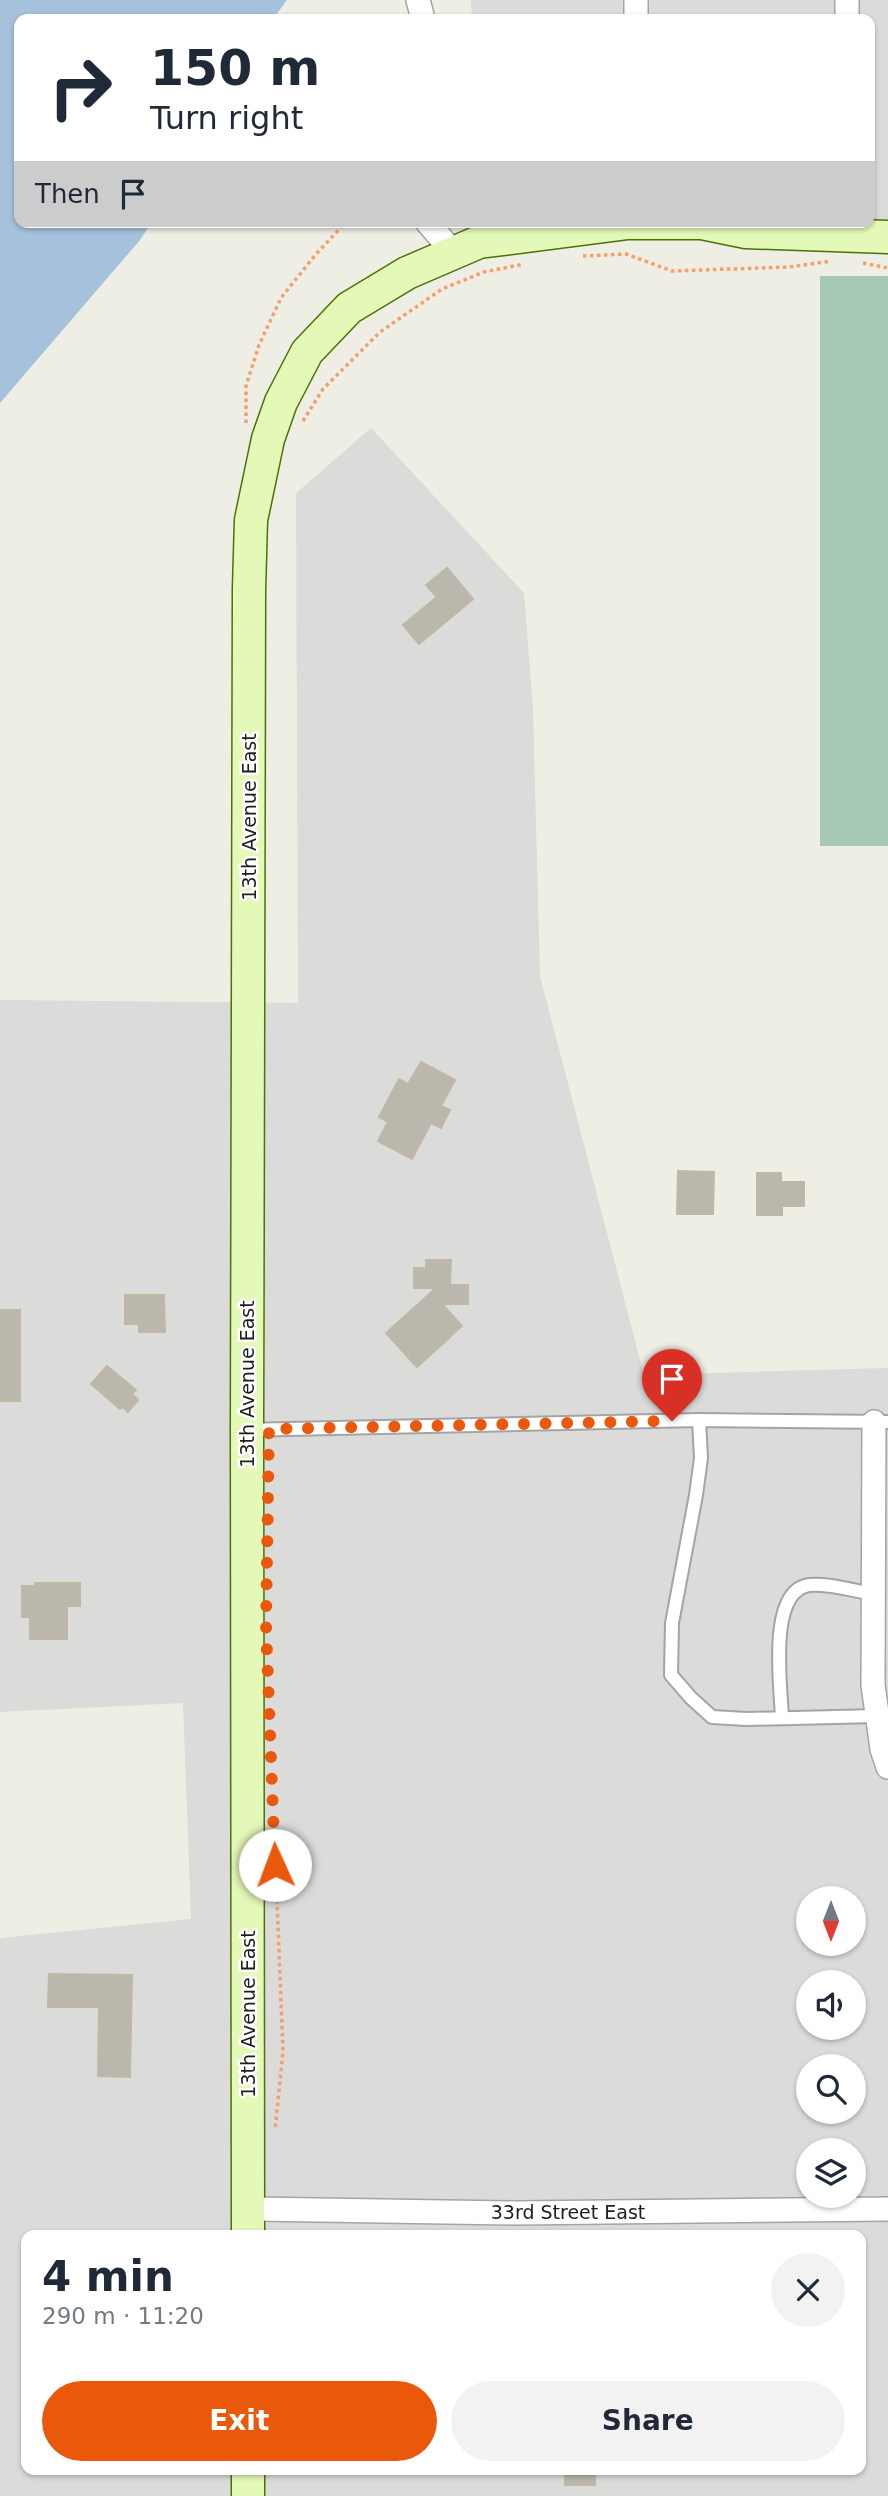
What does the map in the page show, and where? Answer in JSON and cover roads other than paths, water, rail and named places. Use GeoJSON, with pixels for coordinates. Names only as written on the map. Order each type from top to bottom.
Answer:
{"type":"FeatureCollection","features":[{"type":"Feature","properties":{"kind":"main road","name":"13th Avenue East"},"geometry":{"type":"LineString","coordinates":[[248,2222],[247,1430],[251,520],[264,458],[281,402],[307,352],[349,308],[407,273],[479,242],[576,228]]}},
{"type":"Feature","properties":{"kind":"main road","name":"13th Avenue East"},"geometry":{"type":"LineString","coordinates":[[727,228],[746,232],[888,237]]}},
{"type":"Feature","properties":{"kind":"main road"},"geometry":{"type":"LineString","coordinates":[[248,2475],[248,2496]]}},
{"type":"Feature","properties":{"kind":"street"},"geometry":{"type":"LineString","coordinates":[[432,228],[454,253]]}},
{"type":"Feature","properties":{"kind":"street"},"geometry":{"type":"LineString","coordinates":[[881,1422],[873,1685],[882,1749],[888,1767]]}},
{"type":"Feature","properties":{"kind":"street","name":"33rd Street East"},"geometry":{"type":"LineString","coordinates":[[248,2222],[517,2213],[888,2209]]}},
{"type":"Feature","properties":{"kind":"lane"},"geometry":{"type":"LineString","coordinates":[[699,1420],[701,1458],[672,1623],[671,1675],[712,1717],[878,1716]]}},
{"type":"Feature","properties":{"kind":"lane"},"geometry":{"type":"LineString","coordinates":[[247,1430],[699,1420],[881,1422]]}},
{"type":"Feature","properties":{"kind":"lane"},"geometry":{"type":"LineString","coordinates":[[782,1718],[779,1650],[784,1609],[793,1591],[809,1585],[874,1594]]}},
{"type":"Feature","properties":{"kind":"water"},"geometry":{"type":"Polygon","coordinates":[[[0,0],[287,0],[277,14],[14,14],[14,228],[148,228],[0,403],[0,0]]]}}]}
